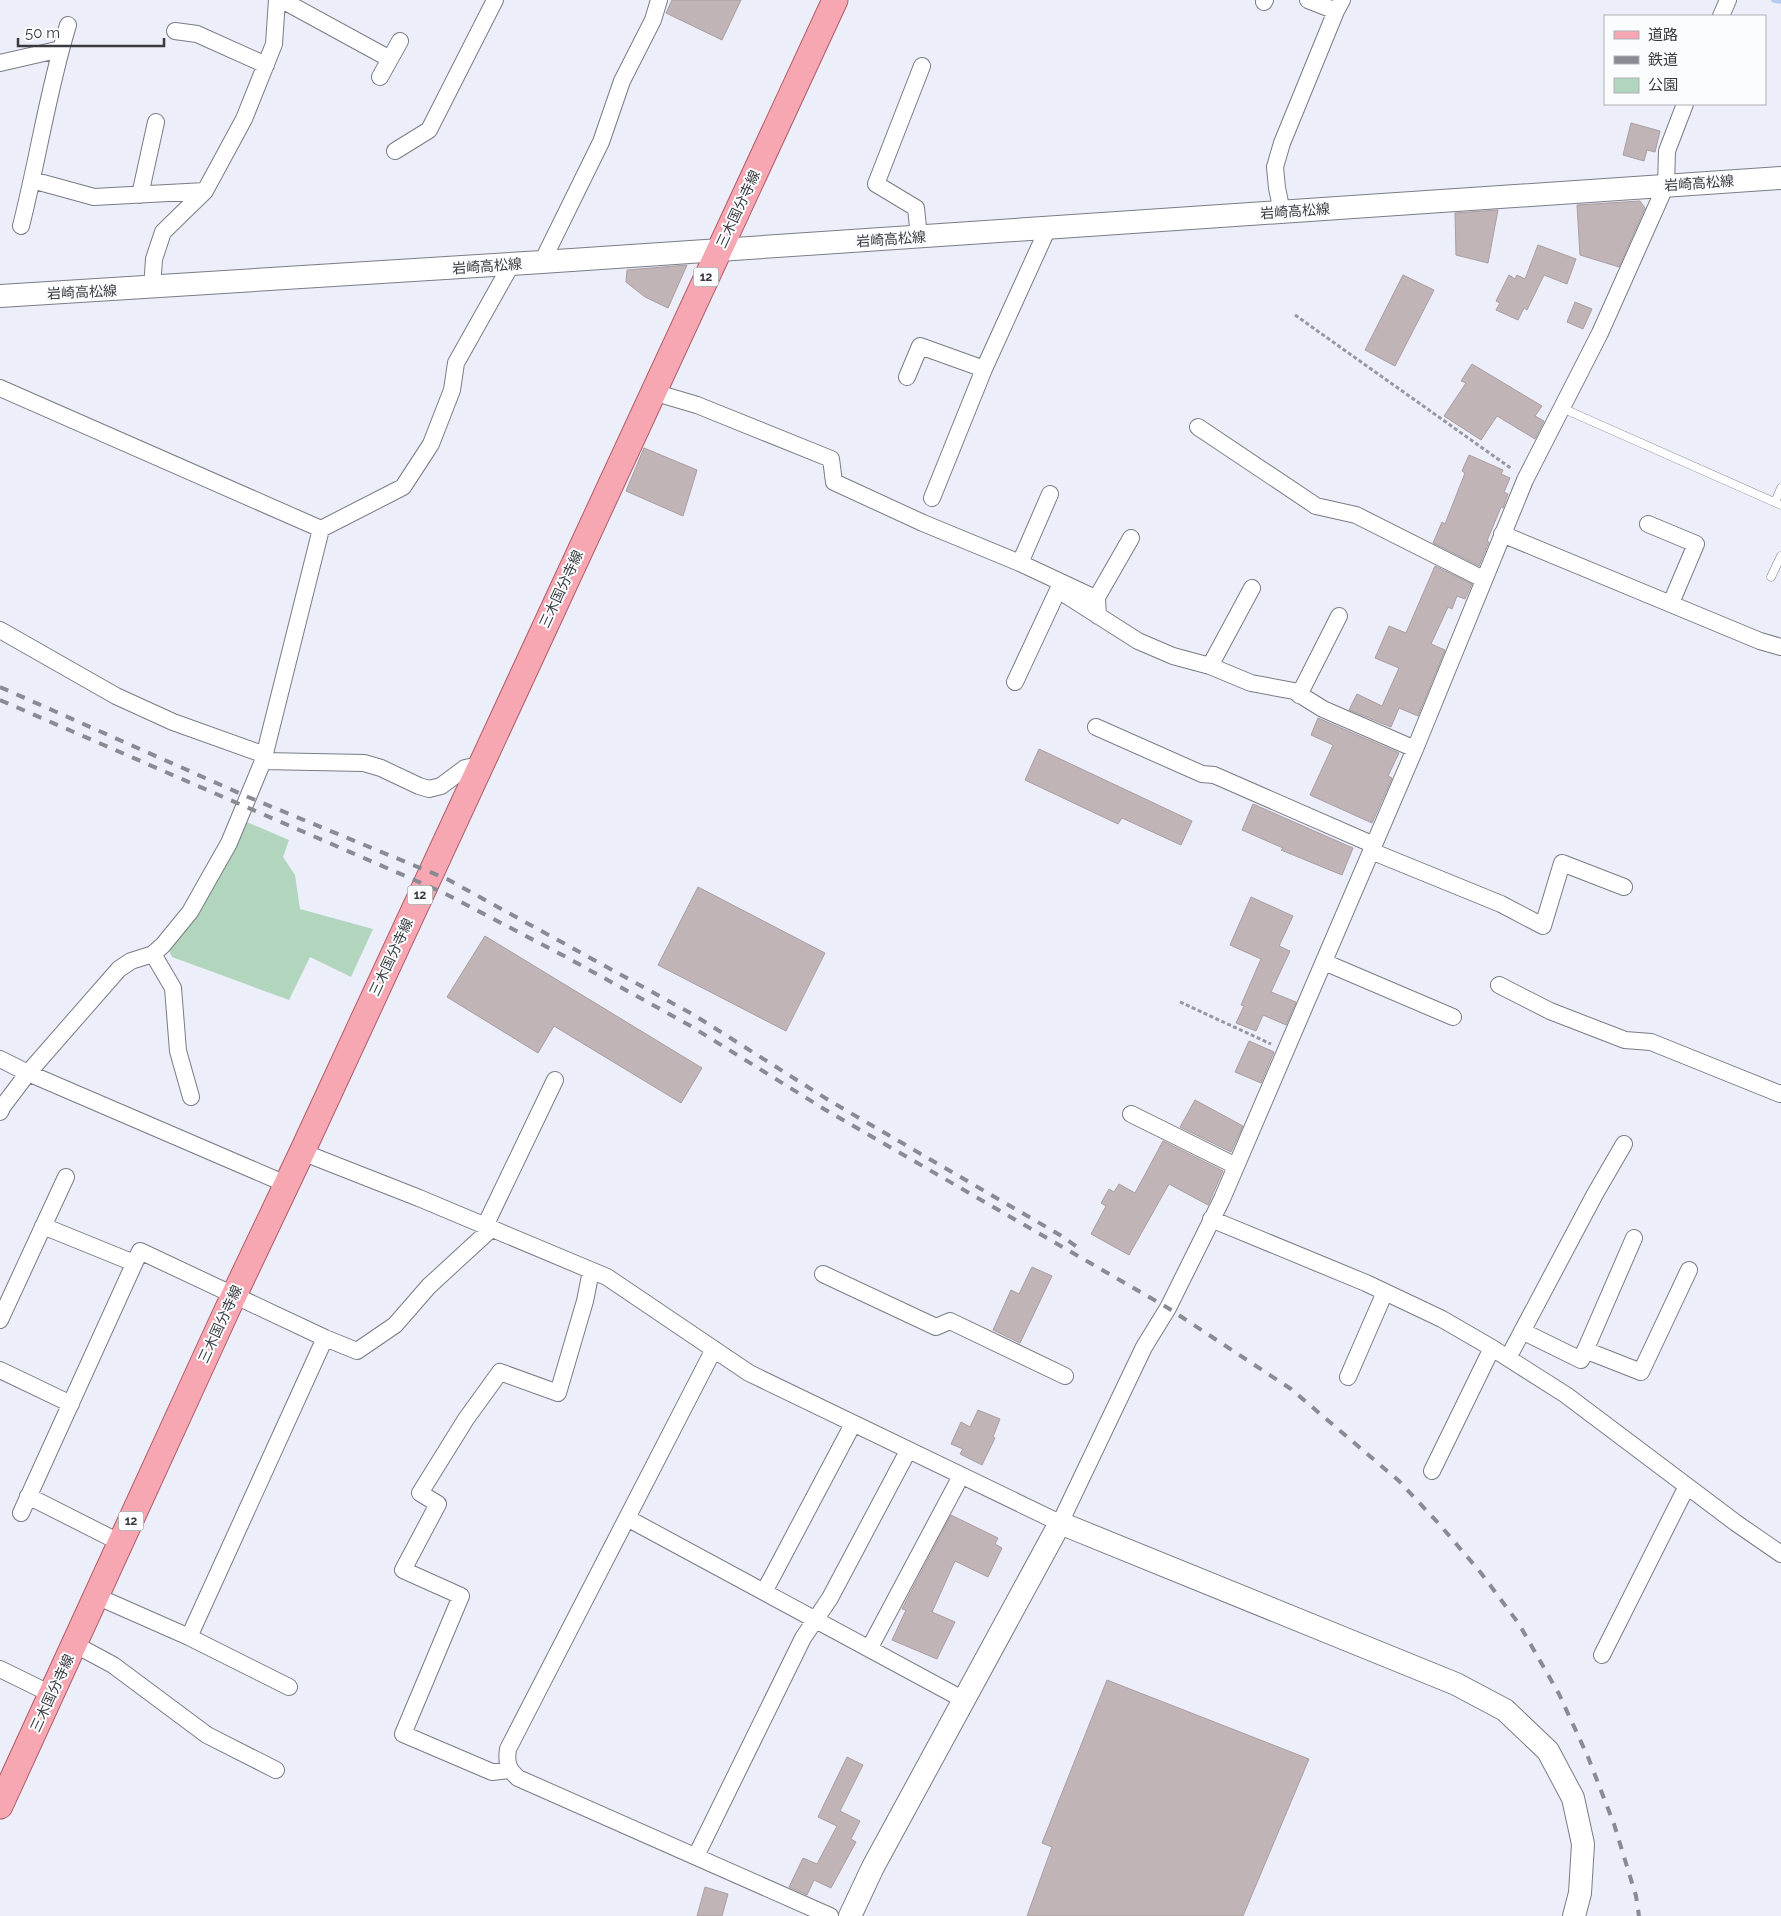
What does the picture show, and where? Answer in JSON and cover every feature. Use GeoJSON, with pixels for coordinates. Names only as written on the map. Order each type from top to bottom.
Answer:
{"type":"FeatureCollection","features":[{"type":"Feature","properties":{"kind":"main road","name":"三木国分寺線"},"geometry":{"type":"LineString","coordinates":[[0,1806],[234,1294],[302,1152],[834,0]]}},
{"type":"Feature","properties":{"kind":"main road","name":"岩崎高松線"},"geometry":{"type":"LineString","coordinates":[[0,296],[152,288],[718,251],[1781,178]]}},
{"type":"Feature","properties":{"kind":"main road"},"geometry":{"type":"LineString","coordinates":[[850,1916],[873,1866],[1060,1523],[1456,1684],[1505,1710],[1548,1751],[1573,1798],[1583,1844],[1580,1892],[1574,1916]]}},
{"type":"Feature","properties":{"kind":"street"},"geometry":{"type":"LineString","coordinates":[[152,288],[154,259],[163,232],[205,192],[244,119],[274,44],[277,0]]}},
{"type":"Feature","properties":{"kind":"street"},"geometry":{"type":"LineString","coordinates":[[282,0],[390,59]]}},
{"type":"Feature","properties":{"kind":"street"},"geometry":{"type":"LineString","coordinates":[[395,151],[429,130],[495,0]]}},
{"type":"Feature","properties":{"kind":"street"},"geometry":{"type":"LineString","coordinates":[[542,262],[601,142],[622,81],[653,20],[660,0]]}},
{"type":"Feature","properties":{"kind":"street"},"geometry":{"type":"LineString","coordinates":[[1282,212],[1276,188],[1275,167],[1282,143],[1339,5],[1308,0]]}},
{"type":"Feature","properties":{"kind":"street"},"geometry":{"type":"LineString","coordinates":[[1721,15],[1728,0]]}},
{"type":"Feature","properties":{"kind":"street"},"geometry":{"type":"LineString","coordinates":[[20,226],[68,25]]}},
{"type":"Feature","properties":{"kind":"street"},"geometry":{"type":"LineString","coordinates":[[175,31],[197,34],[266,65]]}},
{"type":"Feature","properties":{"kind":"street"},"geometry":{"type":"LineString","coordinates":[[380,77],[400,41]]}},
{"type":"Feature","properties":{"kind":"street"},"geometry":{"type":"LineString","coordinates":[[1,62],[61,49]]}},
{"type":"Feature","properties":{"kind":"street"},"geometry":{"type":"LineString","coordinates":[[919,237],[916,208],[876,184],[922,66]]}},
{"type":"Feature","properties":{"kind":"street"},"geometry":{"type":"LineString","coordinates":[[302,1152],[419,1198],[607,1277],[749,1373],[1060,1523],[1144,1347],[1168,1308],[1222,1199],[1415,749],[1525,480],[1600,333],[1666,186],[1667,151],[1685,105]]}},
{"type":"Feature","properties":{"kind":"street"},"geometry":{"type":"LineString","coordinates":[[140,195],[156,122]]}},
{"type":"Feature","properties":{"kind":"street"},"geometry":{"type":"LineString","coordinates":[[32,180],[94,197],[205,192]]}},
{"type":"Feature","properties":{"kind":"street"},"geometry":{"type":"LineString","coordinates":[[932,498],[984,369],[1048,228]]}},
{"type":"Feature","properties":{"kind":"street"},"geometry":{"type":"LineString","coordinates":[[0,1112],[28,1073],[118,968],[131,961],[153,954],[163,945],[190,912],[230,843],[264,758],[321,529],[402,487],[431,444],[452,390],[456,363],[512,264]]}},
{"type":"Feature","properties":{"kind":"street"},"geometry":{"type":"LineString","coordinates":[[907,377],[920,346],[984,369]]}},
{"type":"Feature","properties":{"kind":"street"},"geometry":{"type":"LineString","coordinates":[[0,388],[321,529]]}},
{"type":"Feature","properties":{"kind":"street"},"geometry":{"type":"LineString","coordinates":[[653,392],[697,405],[832,459],[834,482],[923,523],[1020,563],[1096,599]]}},
{"type":"Feature","properties":{"kind":"street"},"geometry":{"type":"LineString","coordinates":[[1198,428],[1316,506],[1356,514],[1483,579]]}},
{"type":"Feature","properties":{"kind":"street"},"geometry":{"type":"LineString","coordinates":[[1020,563],[1050,494]]}},
{"type":"Feature","properties":{"kind":"street"},"geometry":{"type":"LineString","coordinates":[[1648,524],[1696,544],[1671,603]]}},
{"type":"Feature","properties":{"kind":"street"},"geometry":{"type":"LineString","coordinates":[[1502,534],[1781,648]]}},
{"type":"Feature","properties":{"kind":"street"},"geometry":{"type":"LineString","coordinates":[[1098,616],[1096,599],[1131,538]]}},
{"type":"Feature","properties":{"kind":"street"},"geometry":{"type":"LineString","coordinates":[[1210,666],[1252,588]]}},
{"type":"Feature","properties":{"kind":"street"},"geometry":{"type":"LineString","coordinates":[[1015,682],[1058,590],[1138,641],[1173,656],[1210,666],[1251,683],[1294,691],[1324,709],[1415,749]]}},
{"type":"Feature","properties":{"kind":"street"},"geometry":{"type":"LineString","coordinates":[[1299,695],[1339,616]]}},
{"type":"Feature","properties":{"kind":"street"},"geometry":{"type":"LineString","coordinates":[[0,630],[116,696],[173,722],[264,758],[364,763],[381,768],[429,789],[441,786],[465,768],[480,765]]}},
{"type":"Feature","properties":{"kind":"street"},"geometry":{"type":"LineString","coordinates":[[1096,727],[1202,774],[1214,775],[1373,848],[1502,904],[1543,926],[1562,863],[1624,887]]}},
{"type":"Feature","properties":{"kind":"street"},"geometry":{"type":"LineString","coordinates":[[153,954],[173,988],[178,1051],[191,1097]]}},
{"type":"Feature","properties":{"kind":"street"},"geometry":{"type":"LineString","coordinates":[[1324,962],[1453,1017]]}},
{"type":"Feature","properties":{"kind":"street"},"geometry":{"type":"LineString","coordinates":[[1499,985],[1550,1011],[1625,1040],[1651,1042],[1781,1094]]}},
{"type":"Feature","properties":{"kind":"street"},"geometry":{"type":"LineString","coordinates":[[0,1059],[28,1073],[286,1184]]}},
{"type":"Feature","properties":{"kind":"street"},"geometry":{"type":"LineString","coordinates":[[21,1513],[140,1251],[325,1338],[357,1351],[395,1326],[429,1286],[488,1228],[555,1080]]}},
{"type":"Feature","properties":{"kind":"street"},"geometry":{"type":"LineString","coordinates":[[1131,1114],[1236,1166]]}},
{"type":"Feature","properties":{"kind":"street"},"geometry":{"type":"LineString","coordinates":[[1508,1358],[1595,1194],[1624,1144]]}},
{"type":"Feature","properties":{"kind":"street"},"geometry":{"type":"LineString","coordinates":[[0,1320],[66,1177]]}},
{"type":"Feature","properties":{"kind":"street"},"geometry":{"type":"LineString","coordinates":[[1211,1219],[1385,1292],[1442,1319],[1492,1348],[1566,1395],[1781,1554]]}},
{"type":"Feature","properties":{"kind":"street"},"geometry":{"type":"LineString","coordinates":[[43,1226],[134,1263]]}},
{"type":"Feature","properties":{"kind":"street"},"geometry":{"type":"LineString","coordinates":[[1522,1331],[1581,1360],[1634,1238]]}},
{"type":"Feature","properties":{"kind":"street"},"geometry":{"type":"LineString","coordinates":[[1585,1350],[1641,1372],[1689,1270]]}},
{"type":"Feature","properties":{"kind":"street"},"geometry":{"type":"LineString","coordinates":[[510,1770],[492,1772],[403,1734],[461,1596],[403,1570],[438,1504],[420,1493],[466,1419],[500,1372],[558,1394],[585,1301],[591,1271]]}},
{"type":"Feature","properties":{"kind":"street"},"geometry":{"type":"LineString","coordinates":[[823,1274],[936,1327],[950,1321],[1065,1376]]}},
{"type":"Feature","properties":{"kind":"street"},"geometry":{"type":"LineString","coordinates":[[1348,1377],[1385,1292]]}},
{"type":"Feature","properties":{"kind":"street"},"geometry":{"type":"LineString","coordinates":[[189,1637],[325,1338]]}},
{"type":"Feature","properties":{"kind":"street"},"geometry":{"type":"LineString","coordinates":[[1432,1471],[1492,1348]]}},
{"type":"Feature","properties":{"kind":"street"},"geometry":{"type":"LineString","coordinates":[[714,1349],[508,1749],[506,1761],[510,1770],[518,1778],[830,1916]]}},
{"type":"Feature","properties":{"kind":"street"},"geometry":{"type":"LineString","coordinates":[[0,1370],[71,1404]]}},
{"type":"Feature","properties":{"kind":"street"},"geometry":{"type":"LineString","coordinates":[[764,1592],[853,1424]]}},
{"type":"Feature","properties":{"kind":"street"},"geometry":{"type":"LineString","coordinates":[[696,1856],[803,1638],[830,1598],[908,1451]]}},
{"type":"Feature","properties":{"kind":"street"},"geometry":{"type":"LineString","coordinates":[[869,1649],[961,1476]]}},
{"type":"Feature","properties":{"kind":"street"},"geometry":{"type":"LineString","coordinates":[[1602,1655],[1687,1486]]}},
{"type":"Feature","properties":{"kind":"street"},"geometry":{"type":"LineString","coordinates":[[28,1496],[121,1542]]}},
{"type":"Feature","properties":{"kind":"street"},"geometry":{"type":"LineString","coordinates":[[627,1518],[964,1700]]}},
{"type":"Feature","properties":{"kind":"street"},"geometry":{"type":"LineString","coordinates":[[96,1596],[189,1637],[289,1687]]}},
{"type":"Feature","properties":{"kind":"street"},"geometry":{"type":"LineString","coordinates":[[74,1644],[113,1665],[207,1735],[276,1770]]}},
{"type":"Feature","properties":{"kind":"street"},"geometry":{"type":"LineString","coordinates":[[0,1669],[51,1694]]}},
{"type":"Feature","properties":{"kind":"lane"},"geometry":{"type":"LineString","coordinates":[[1562,408],[1778,503],[1781,488]]}},
{"type":"Feature","properties":{"kind":"lane"},"geometry":{"type":"LineString","coordinates":[[1771,577],[1781,556]]}},
{"type":"Feature","properties":{"kind":"path"},"geometry":{"type":"LineString","coordinates":[[1295,315],[1513,470]]}},
{"type":"Feature","properties":{"kind":"path"},"geometry":{"type":"LineString","coordinates":[[1180,1002],[1285,1050]]}},
{"type":"Feature","properties":{"kind":"green space"},"geometry":{"type":"Polygon","coordinates":[[[242,820],[289,840],[283,857],[295,875],[300,909],[373,929],[351,977],[310,957],[289,1000],[172,957],[167,946],[242,820]]]}},
{"type":"Feature","properties":{"kind":"building"},"geometry":{"type":"Polygon","coordinates":[[[672,0],[741,0],[722,40],[666,13],[672,0]]]}},
{"type":"Feature","properties":{"kind":"building"},"geometry":{"type":"Polygon","coordinates":[[[1631,123],[1660,131],[1655,152],[1647,150],[1644,161],[1623,155],[1631,123]]]}},
{"type":"Feature","properties":{"kind":"building"},"geometry":{"type":"Polygon","coordinates":[[[1640,201],[1645,208],[1619,267],[1580,255],[1577,205],[1640,201]]]}},
{"type":"Feature","properties":{"kind":"building"},"geometry":{"type":"Polygon","coordinates":[[[1498,210],[1488,263],[1456,255],[1455,213],[1498,210]]]}},
{"type":"Feature","properties":{"kind":"building"},"geometry":{"type":"Polygon","coordinates":[[[1538,245],[1576,259],[1567,284],[1544,275],[1527,310],[1524,308],[1518,320],[1496,310],[1500,303],[1496,301],[1509,275],[1515,279],[1517,275],[1525,279],[1538,245]]]}},
{"type":"Feature","properties":{"kind":"building"},"geometry":{"type":"Polygon","coordinates":[[[687,265],[668,308],[645,297],[626,282],[627,270],[687,265]]]}},
{"type":"Feature","properties":{"kind":"building"},"geometry":{"type":"Polygon","coordinates":[[[1403,275],[1434,290],[1395,366],[1365,350],[1403,275]]]}},
{"type":"Feature","properties":{"kind":"building"},"geometry":{"type":"Polygon","coordinates":[[[1575,302],[1592,309],[1583,329],[1567,322],[1575,302]]]}},
{"type":"Feature","properties":{"kind":"building"},"geometry":{"type":"Polygon","coordinates":[[[1472,364],[1542,406],[1535,416],[1544,421],[1535,439],[1497,416],[1481,440],[1444,416],[1466,383],[1461,381],[1472,364]]]}},
{"type":"Feature","properties":{"kind":"building"},"geometry":{"type":"Polygon","coordinates":[[[644,448],[697,470],[683,516],[626,491],[644,448]]]}},
{"type":"Feature","properties":{"kind":"building"},"geometry":{"type":"Polygon","coordinates":[[[1469,455],[1503,470],[1501,474],[1510,478],[1504,492],[1508,494],[1487,541],[1489,542],[1479,566],[1433,543],[1442,522],[1445,524],[1465,473],[1462,471],[1469,455]]]}},
{"type":"Feature","properties":{"kind":"building"},"geometry":{"type":"Polygon","coordinates":[[[1435,566],[1472,584],[1465,599],[1457,596],[1452,609],[1448,607],[1431,644],[1445,650],[1418,716],[1399,708],[1391,727],[1349,710],[1357,694],[1382,706],[1399,668],[1375,658],[1389,626],[1406,633],[1435,566]]]}},
{"type":"Feature","properties":{"kind":"building"},"geometry":{"type":"Polygon","coordinates":[[[1318,718],[1399,753],[1388,776],[1392,778],[1372,823],[1310,795],[1333,745],[1311,735],[1318,718]]]}},
{"type":"Feature","properties":{"kind":"building"},"geometry":{"type":"Polygon","coordinates":[[[1039,749],[1192,821],[1181,845],[1122,818],[1118,824],[1025,780],[1039,749]]]}},
{"type":"Feature","properties":{"kind":"building"},"geometry":{"type":"Polygon","coordinates":[[[1253,804],[1353,848],[1342,875],[1281,850],[1283,848],[1242,830],[1253,804]]]}},
{"type":"Feature","properties":{"kind":"building"},"geometry":{"type":"Polygon","coordinates":[[[698,887],[825,953],[786,1031],[658,965],[698,887]]]}},
{"type":"Feature","properties":{"kind":"building"},"geometry":{"type":"Polygon","coordinates":[[[1251,897],[1293,916],[1279,946],[1290,951],[1271,992],[1296,1002],[1286,1025],[1263,1015],[1256,1031],[1236,1023],[1244,1006],[1241,1005],[1261,959],[1230,945],[1251,897]]]}},
{"type":"Feature","properties":{"kind":"building"},"geometry":{"type":"Polygon","coordinates":[[[485,936],[702,1068],[681,1103],[554,1026],[538,1053],[447,997],[485,936]]]}},
{"type":"Feature","properties":{"kind":"building"},"geometry":{"type":"Polygon","coordinates":[[[1249,1041],[1274,1052],[1261,1083],[1235,1072],[1249,1041]]]}},
{"type":"Feature","properties":{"kind":"building"},"geometry":{"type":"Polygon","coordinates":[[[1195,1100],[1243,1126],[1231,1152],[1180,1127],[1195,1100]]]}},
{"type":"Feature","properties":{"kind":"building"},"geometry":{"type":"Polygon","coordinates":[[[1163,1141],[1223,1171],[1208,1205],[1169,1184],[1129,1255],[1091,1234],[1106,1206],[1101,1203],[1109,1189],[1114,1192],[1119,1184],[1135,1193],[1163,1141]]]}},
{"type":"Feature","properties":{"kind":"building"},"geometry":{"type":"Polygon","coordinates":[[[1032,1267],[1052,1276],[1020,1343],[993,1330],[1011,1290],[1019,1294],[1032,1267]]]}},
{"type":"Feature","properties":{"kind":"building"},"geometry":{"type":"Polygon","coordinates":[[[978,1410],[1000,1419],[993,1437],[995,1438],[982,1465],[960,1454],[963,1449],[951,1444],[961,1422],[970,1427],[978,1410]]]}},
{"type":"Feature","properties":{"kind":"building"},"geometry":{"type":"Polygon","coordinates":[[[951,1515],[998,1538],[995,1544],[1002,1548],[988,1577],[955,1561],[932,1612],[955,1622],[937,1659],[892,1640],[906,1610],[902,1609],[951,1515]]]}},
{"type":"Feature","properties":{"kind":"building"},"geometry":{"type":"Polygon","coordinates":[[[1107,1680],[1309,1759],[1243,1916],[1027,1916],[1052,1847],[1042,1843],[1107,1680]]]}},
{"type":"Feature","properties":{"kind":"building"},"geometry":{"type":"Polygon","coordinates":[[[847,1757],[863,1765],[840,1811],[860,1821],[851,1839],[856,1842],[831,1888],[814,1880],[807,1895],[789,1887],[803,1858],[817,1864],[837,1826],[818,1817],[847,1757]]]}},
{"type":"Feature","properties":{"kind":"building"},"geometry":{"type":"Polygon","coordinates":[[[705,1887],[728,1894],[722,1916],[697,1916],[705,1887]]]}},
{"type":"Feature","properties":{"kind":"waterway"},"geometry":{"type":"LineString","coordinates":[[1774,0],[1781,1]]}},
{"type":"Feature","properties":{"kind":"railway"},"geometry":{"type":"LineString","coordinates":[[0,687],[248,797],[447,879],[694,1015],[830,1101],[1060,1235],[1080,1249]]}},
{"type":"Feature","properties":{"kind":"railway"},"geometry":{"type":"LineString","coordinates":[[0,700],[442,892],[566,957],[689,1025],[824,1109],[1168,1308],[1291,1389],[1399,1481],[1481,1573],[1519,1624],[1559,1694],[1588,1757],[1614,1824],[1636,1896],[1639,1916]]}}]}
